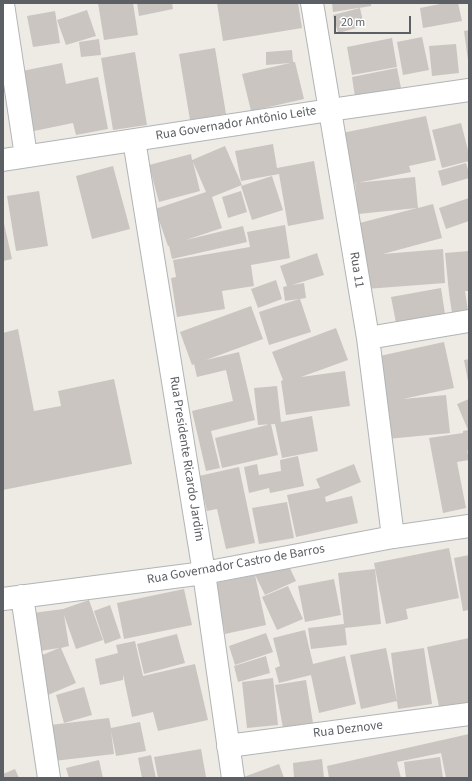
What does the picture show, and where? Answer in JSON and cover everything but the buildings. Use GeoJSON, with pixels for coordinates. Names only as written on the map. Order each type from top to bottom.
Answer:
{"type":"FeatureCollection","features":[{"type":"Feature","properties":{"kind":"street","name":"Rua 11"},"geometry":{"type":"LineString","coordinates":[[312,3],[368,338],[393,537]]}},
{"type":"Feature","properties":{"kind":"street"},"geometry":{"type":"LineString","coordinates":[[3,4],[26,156]]}},
{"type":"Feature","properties":{"kind":"street","name":"Rua Governador Antônio Leite"},"geometry":{"type":"LineString","coordinates":[[3,160],[469,90]]}},
{"type":"Feature","properties":{"kind":"street","name":"Rua Presidente Ricardo Jardim"},"geometry":{"type":"LineString","coordinates":[[134,140],[204,573],[233,778]]}},
{"type":"Feature","properties":{"kind":"street"},"geometry":{"type":"LineString","coordinates":[[368,338],[469,321]]}},
{"type":"Feature","properties":{"kind":"street","name":"Rua Governador Castro de Barros"},"geometry":{"type":"LineString","coordinates":[[13,597],[204,573],[393,537],[469,526]]}},
{"type":"Feature","properties":{"kind":"street"},"geometry":{"type":"LineString","coordinates":[[13,597],[49,778]]}},
{"type":"Feature","properties":{"kind":"street","name":"Rua Deznove"},"geometry":{"type":"LineString","coordinates":[[228,746],[469,714]]}}]}
